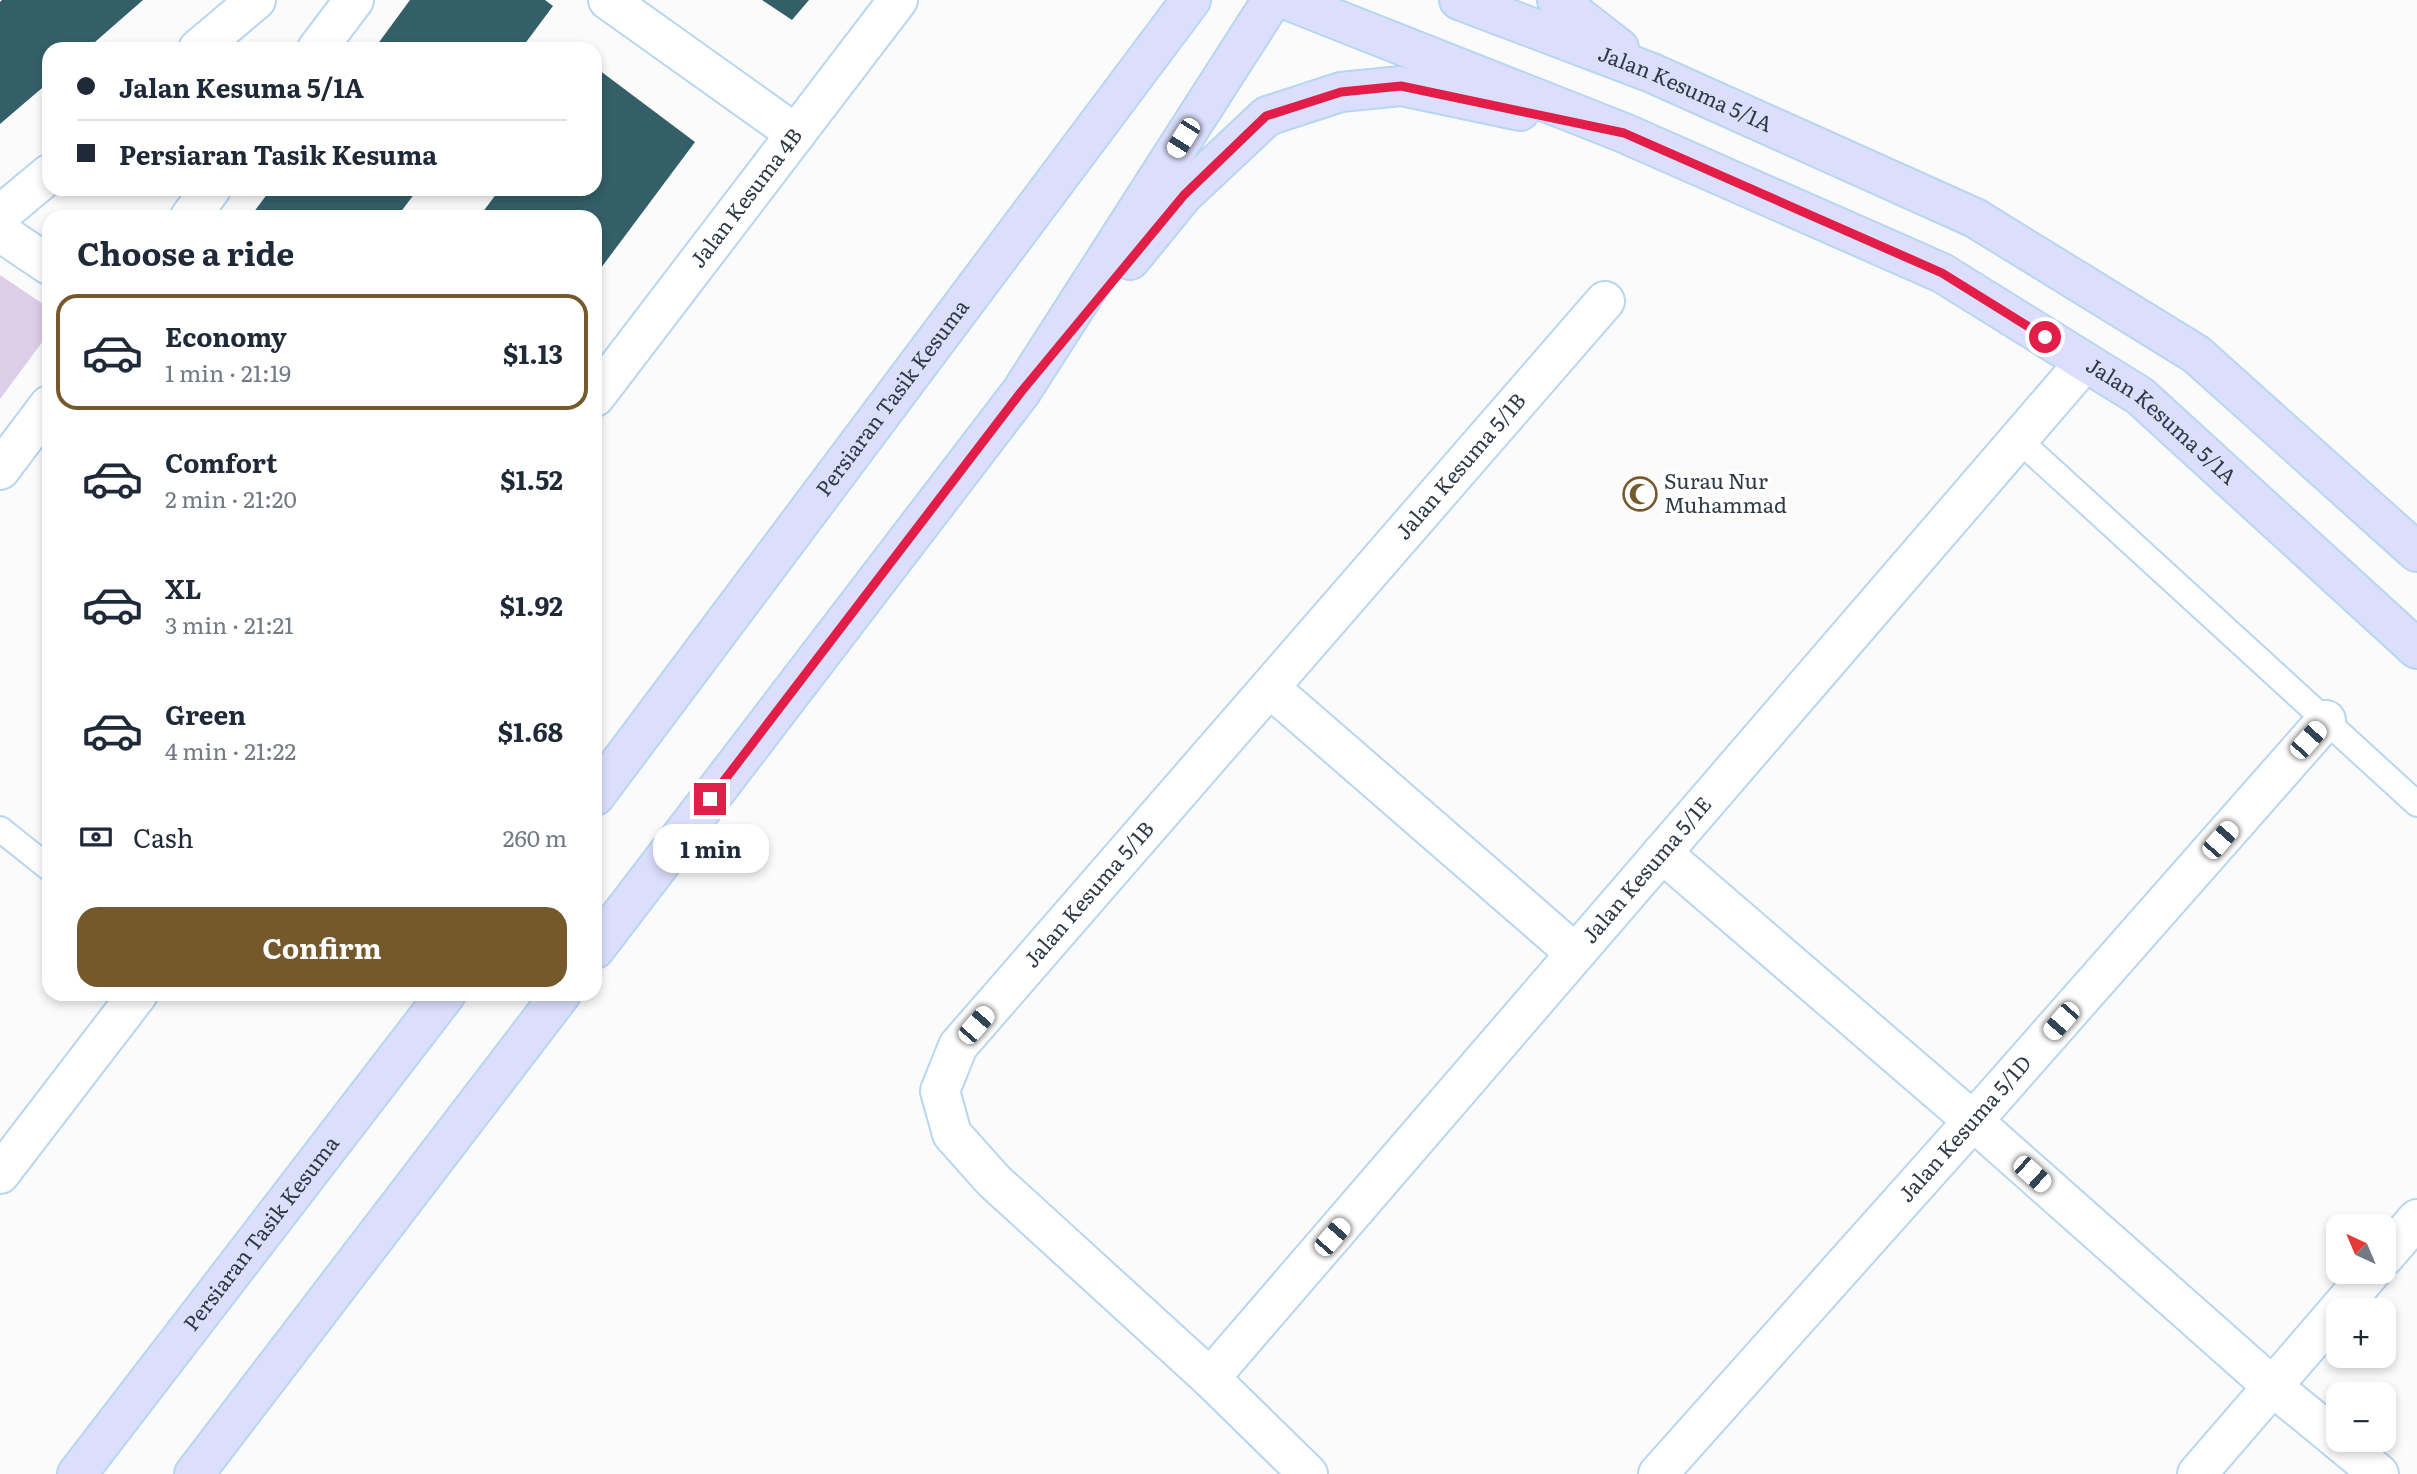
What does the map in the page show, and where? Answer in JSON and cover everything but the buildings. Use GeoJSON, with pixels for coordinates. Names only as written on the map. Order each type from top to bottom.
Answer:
{"type":"FeatureCollection","features":[{"type":"Feature","properties":{"kind":"street"},"geometry":{"type":"LineString","coordinates":[[206,42],[256,0]]}},
{"type":"Feature","properties":{"kind":"street"},"geometry":{"type":"LineString","coordinates":[[322,42],[354,0]]}},
{"type":"Feature","properties":{"kind":"street"},"geometry":{"type":"LineString","coordinates":[[608,0],[796,134]]}},
{"type":"Feature","properties":{"kind":"street","name":"Jalan Kesuma 4B"},"geometry":{"type":"LineString","coordinates":[[602,388],[898,0]]}},
{"type":"Feature","properties":{"kind":"street","name":"Persiaran Tasik Kesuma"},"geometry":{"type":"LineString","coordinates":[[602,787],[1191,0]]}},
{"type":"Feature","properties":{"kind":"street"},"geometry":{"type":"LineString","coordinates":[[1021,392],[1272,0]]}},
{"type":"Feature","properties":{"kind":"street","name":"Jalan Kesuma 5/1A"},"geometry":{"type":"LineString","coordinates":[[1287,0],[1624,133],[1942,273],[2140,396],[2417,649]]}},
{"type":"Feature","properties":{"kind":"street","name":"Jalan Kesuma 5/1A"},"geometry":{"type":"LineString","coordinates":[[1459,0],[1652,73],[1975,218],[2196,354],[2417,552]]}},
{"type":"Feature","properties":{"kind":"street"},"geometry":{"type":"LineString","coordinates":[[1557,0],[1652,73]]}},
{"type":"Feature","properties":{"kind":"street"},"geometry":{"type":"LineString","coordinates":[[602,940],[1021,392],[1184,195],[1266,116],[1341,92],[1401,86],[1624,133]]}},
{"type":"Feature","properties":{"kind":"street"},"geometry":{"type":"LineString","coordinates":[[0,215],[42,180]]}},
{"type":"Feature","properties":{"kind":"street"},"geometry":{"type":"LineString","coordinates":[[0,232],[42,260]]}},
{"type":"Feature","properties":{"kind":"street","name":"Jalan Kesuma 5/1B"},"geometry":{"type":"LineString","coordinates":[[1308,1474],[1210,1378],[994,1181],[952,1134],[940,1091],[958,1046],[1605,301]]}},
{"type":"Feature","properties":{"kind":"street","name":"Jalan Kesuma 5/1E"},"geometry":{"type":"LineString","coordinates":[[1210,1378],[2085,362]]}},
{"type":"Feature","properties":{"kind":"street"},"geometry":{"type":"LineString","coordinates":[[0,470],[42,414]]}},
{"type":"Feature","properties":{"kind":"street"},"geometry":{"type":"LineString","coordinates":[[1270,688],[1576,953]]}},
{"type":"Feature","properties":{"kind":"street","name":"Jalan Kesuma 5/1D"},"geometry":{"type":"LineString","coordinates":[[1658,1474],[2326,720]]}},
{"type":"Feature","properties":{"kind":"street"},"geometry":{"type":"LineString","coordinates":[[1661,853],[1973,1121],[2272,1386],[2326,1430]]}},
{"type":"Feature","properties":{"kind":"street"},"geometry":{"type":"LineString","coordinates":[[0,1174],[133,1001]]}},
{"type":"Feature","properties":{"kind":"street","name":"Persiaran Tasik Kesuma"},"geometry":{"type":"LineString","coordinates":[[77,1474],[441,1001]]}},
{"type":"Feature","properties":{"kind":"street"},"geometry":{"type":"LineString","coordinates":[[194,1474],[556,1001]]}},
{"type":"Feature","properties":{"kind":"street"},"geometry":{"type":"LineString","coordinates":[[2396,1243],[2417,1219]]}},
{"type":"Feature","properties":{"kind":"street"},"geometry":{"type":"LineString","coordinates":[[2197,1474],[2361,1284]]}},
{"type":"Feature","properties":{"kind":"street"},"geometry":{"type":"LineString","coordinates":[[2352,1452],[2379,1474]]}},
{"type":"Feature","properties":{"kind":"lane"},"geometry":{"type":"LineString","coordinates":[[2019,440],[2417,803]]}},
{"type":"Feature","properties":{"kind":"lane"},"geometry":{"type":"LineString","coordinates":[[0,829],[42,862]]}},
{"type":"Feature","properties":{"kind":"shaded area"},"geometry":{"type":"Polygon","coordinates":[[[0,275],[42,303],[42,342],[0,399],[0,275]]]}},
{"type":"Feature","properties":{"kind":"place","name":"Surau Nur Muhammad"},"geometry":{"type":"Point","coordinates":[1640,494]}},
{"type":"Feature","properties":{"kind":"route"},"geometry":{"type":"LineString","coordinates":[[710,799],[1021,392],[1184,195],[1266,116],[1341,92],[1401,86],[1624,133],[1942,273],[2045,337]]}}]}
